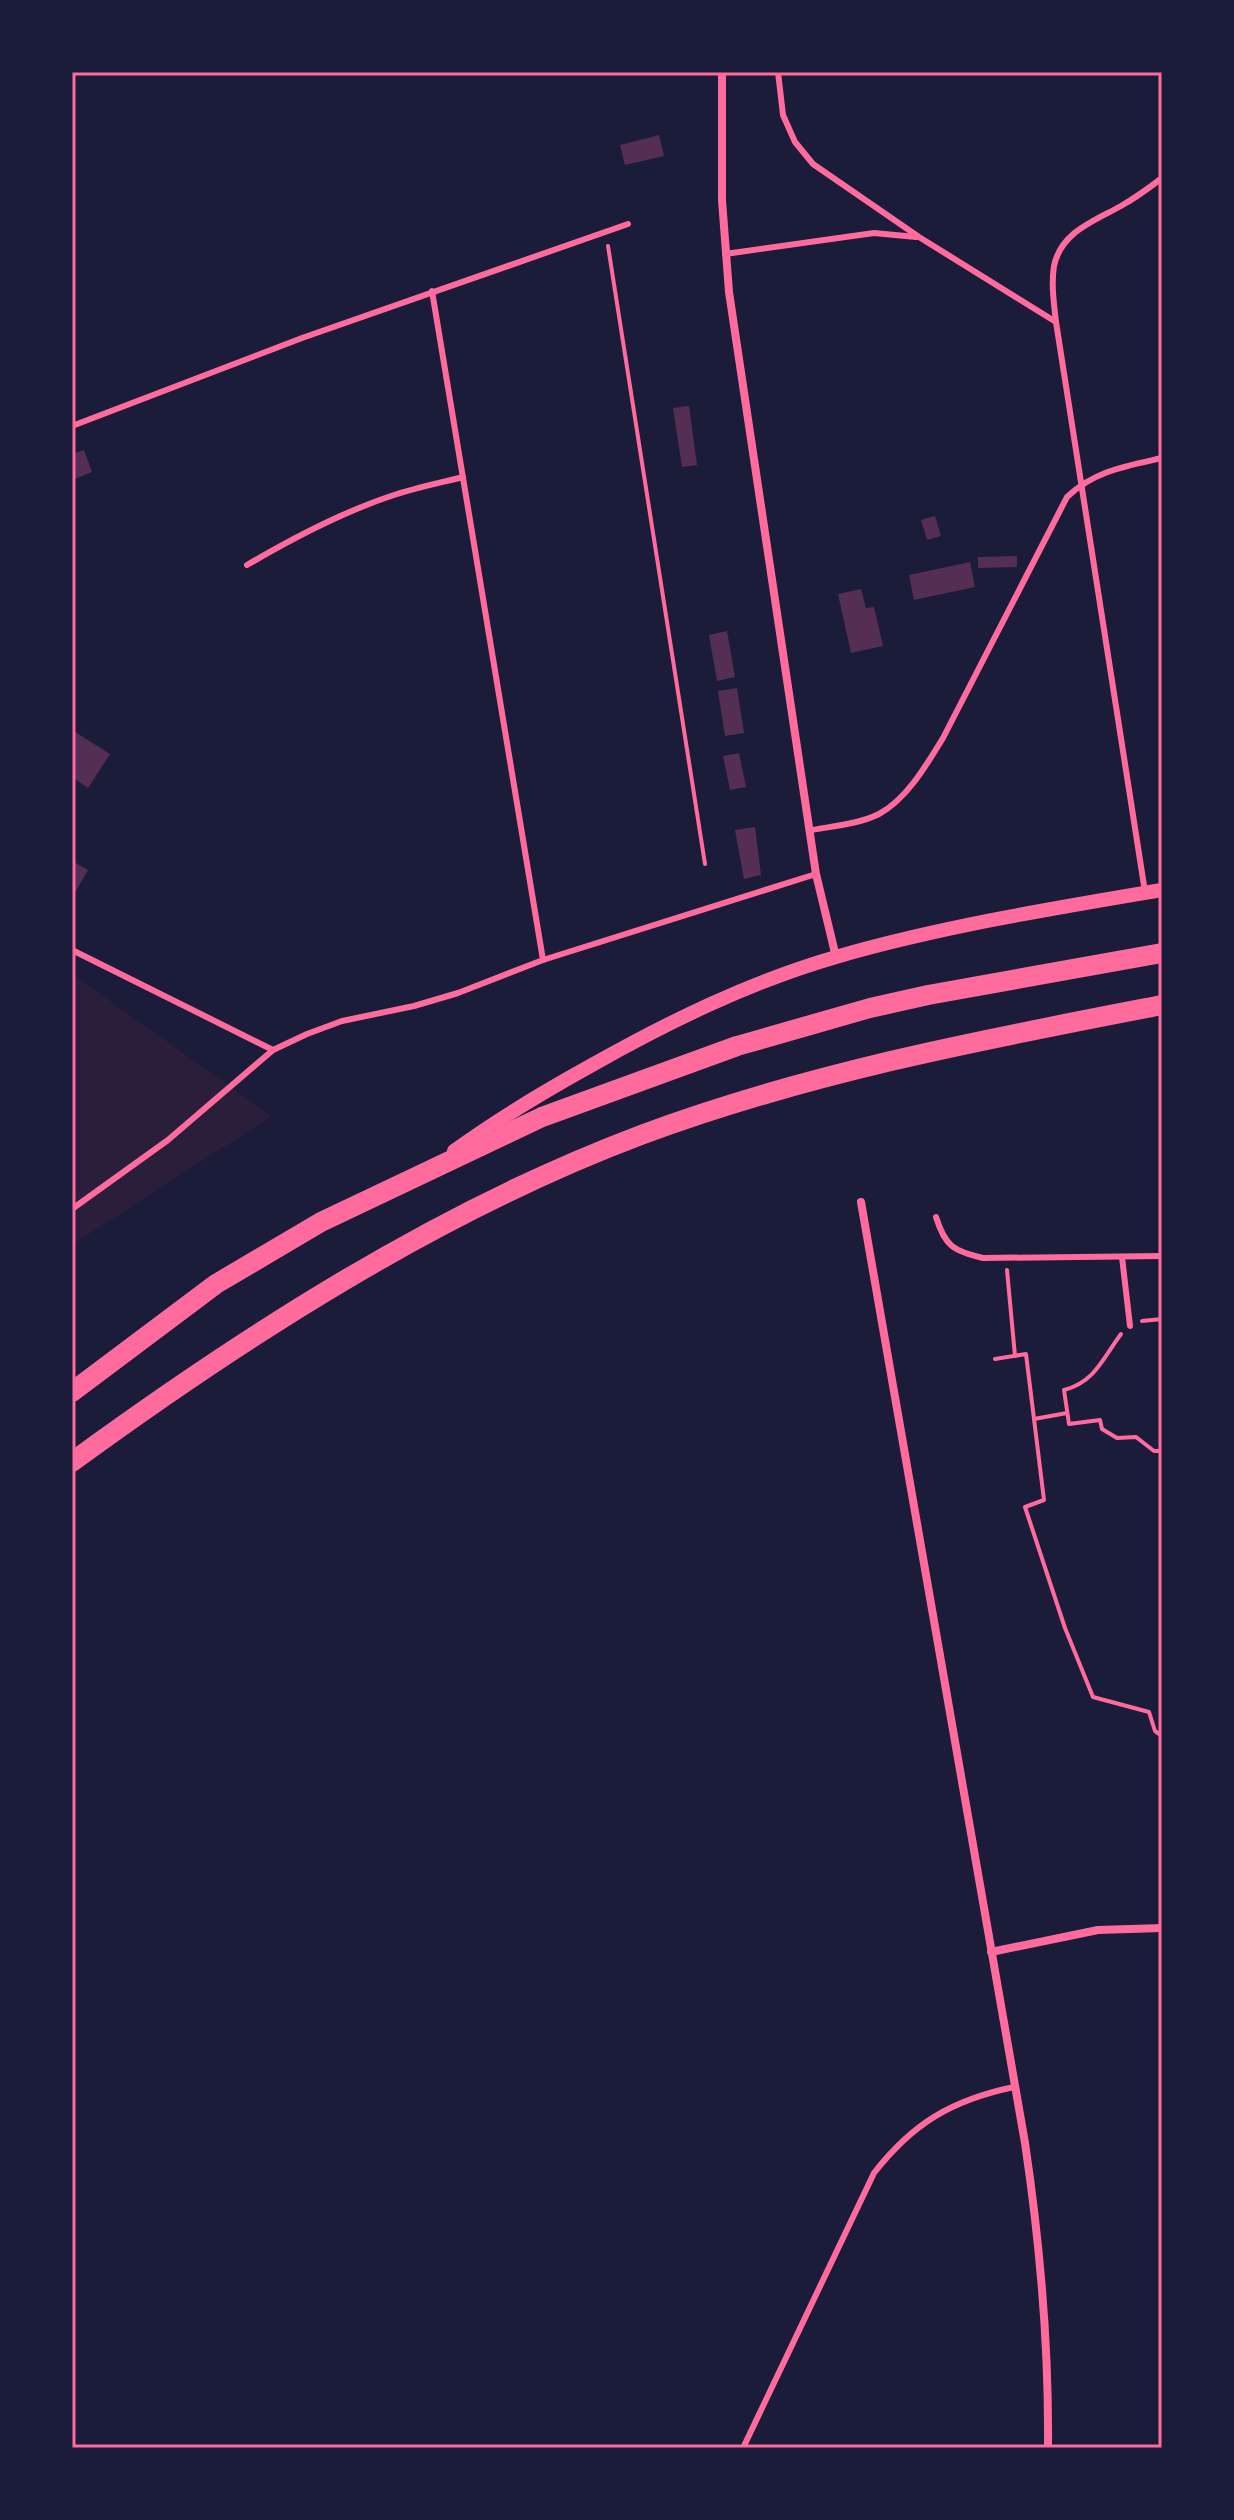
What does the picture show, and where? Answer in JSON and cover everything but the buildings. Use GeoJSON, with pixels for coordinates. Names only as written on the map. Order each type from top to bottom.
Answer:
{"type":"FeatureCollection","features":[{"type":"Feature","properties":{"kind":"main road"},"geometry":{"type":"LineString","coordinates":[[72,1392],[216,1284],[321,1222],[542,1117],[672,1068],[790,1030],[928,995],[1162,953]]}},
{"type":"Feature","properties":{"kind":"main road"},"geometry":{"type":"LineString","coordinates":[[72,1462],[161,1397],[309,1303],[462,1217],[567,1165],[717,1109],[845,1071],[947,1047],[1162,1005]]}},
{"type":"Feature","properties":{"kind":"street"},"geometry":{"type":"LineString","coordinates":[[722,72],[720,149],[725,254],[734,333],[812,830],[816,874],[836,957]]}},
{"type":"Feature","properties":{"kind":"street"},"geometry":{"type":"LineString","coordinates":[[431,1168],[484,1128],[656,1029],[777,976],[905,938],[1162,890]]}},
{"type":"Feature","properties":{"kind":"street"},"geometry":{"type":"LineString","coordinates":[[861,1202],[1027,2157],[1046,2345],[1048,2448]]}},
{"type":"Feature","properties":{"kind":"street"},"geometry":{"type":"LineString","coordinates":[[991,1952],[1098,1930],[1162,1928]]}},
{"type":"Feature","properties":{"kind":"lane"},"geometry":{"type":"LineString","coordinates":[[778,72],[783,115],[795,142],[813,164],[919,237],[1056,322]]}},
{"type":"Feature","properties":{"kind":"lane"},"geometry":{"type":"LineString","coordinates":[[1145,893],[1056,322],[1053,281],[1061,247],[1079,229],[1162,178]]}},
{"type":"Feature","properties":{"kind":"lane"},"geometry":{"type":"LineString","coordinates":[[72,426],[302,338],[628,224]]}},
{"type":"Feature","properties":{"kind":"lane"},"geometry":{"type":"LineString","coordinates":[[725,254],[874,233],[919,237]]}},
{"type":"Feature","properties":{"kind":"lane"},"geometry":{"type":"LineString","coordinates":[[432,291],[543,960]]}},
{"type":"Feature","properties":{"kind":"lane"},"geometry":{"type":"LineString","coordinates":[[812,830],[879,813],[904,792],[926,766],[1067,497],[1082,482],[1099,473],[1162,458]]}},
{"type":"Feature","properties":{"kind":"lane"},"geometry":{"type":"LineString","coordinates":[[247,565],[293,538],[343,515],[393,495],[463,477]]}},
{"type":"Feature","properties":{"kind":"lane"},"geometry":{"type":"LineString","coordinates":[[72,1209],[168,1140],[273,1050],[342,1021],[458,993],[543,960],[816,874]]}},
{"type":"Feature","properties":{"kind":"lane"},"geometry":{"type":"LineString","coordinates":[[72,950],[273,1050]]}},
{"type":"Feature","properties":{"kind":"lane"},"geometry":{"type":"LineString","coordinates":[[936,1217],[943,1237],[957,1250],[983,1258],[1162,1256]]}},
{"type":"Feature","properties":{"kind":"lane"},"geometry":{"type":"LineString","coordinates":[[1122,1257],[1130,1326]]}},
{"type":"Feature","properties":{"kind":"lane"},"geometry":{"type":"LineString","coordinates":[[743,2448],[874,2173],[891,2151],[935,2115],[960,2102],[1014,2087]]}},
{"type":"Feature","properties":{"kind":"path"},"geometry":{"type":"LineString","coordinates":[[606,232],[705,864]]}},
{"type":"Feature","properties":{"kind":"path"},"geometry":{"type":"LineString","coordinates":[[1006,1260],[1015,1356]]}},
{"type":"Feature","properties":{"kind":"path"},"geometry":{"type":"LineString","coordinates":[[1162,1319],[1140,1321],[1130,1326],[1119,1336],[1094,1374],[1077,1387],[1064,1390],[1069,1424],[1100,1420],[1102,1429],[1117,1438],[1136,1437],[1154,1451],[1162,1451]]}},
{"type":"Feature","properties":{"kind":"path"},"geometry":{"type":"LineString","coordinates":[[995,1359],[1026,1354],[1044,1500],[1025,1507],[1093,1697],[1149,1712],[1155,1731],[1162,1736]]}},
{"type":"Feature","properties":{"kind":"path"},"geometry":{"type":"LineString","coordinates":[[1034,1419],[1067,1413]]}},
{"type":"Feature","properties":{"kind":"shaded area"},"geometry":{"type":"Polygon","coordinates":[[[72,974],[272,1116],[72,1245],[72,974]]]}}]}
